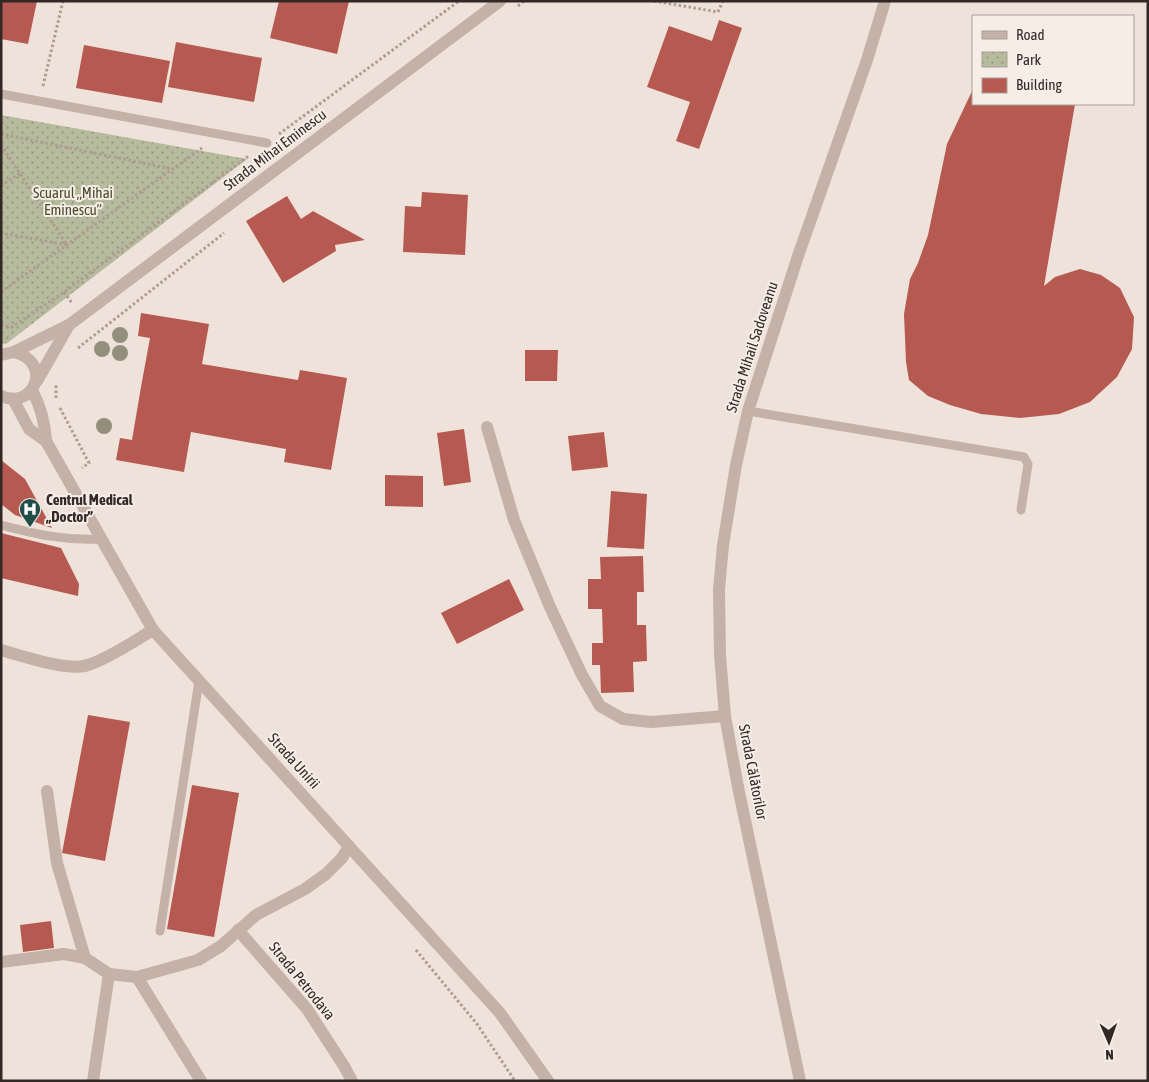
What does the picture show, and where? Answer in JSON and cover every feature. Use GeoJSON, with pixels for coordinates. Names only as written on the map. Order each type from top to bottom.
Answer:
{"type":"FeatureCollection","features":[{"type":"Feature","properties":{"kind":"street","name":"Strada Mihai Eminescu"},"geometry":{"type":"LineString","coordinates":[[1,356],[14,352],[69,324],[500,1]]}},
{"type":"Feature","properties":{"kind":"street","name":"Strada Mihail Sadoveanu"},"geometry":{"type":"LineString","coordinates":[[725,716],[720,656],[719,590],[723,545],[736,465],[748,412],[798,256],[867,60],[885,1]]}},
{"type":"Feature","properties":{"kind":"street","name":"Strada Mihai Eminescu"},"geometry":{"type":"LineString","coordinates":[[34,386],[69,324]]}},
{"type":"Feature","properties":{"kind":"street"},"geometry":{"type":"LineString","coordinates":[[7,397],[23,397],[34,386],[36,370],[32,361],[24,354],[14,352]]}},
{"type":"Feature","properties":{"kind":"street","name":"Strada Unirii"},"geometry":{"type":"LineString","coordinates":[[34,386],[43,414],[46,440],[153,630],[500,1013],[548,1081]]}},
{"type":"Feature","properties":{"kind":"street","name":"Strada Unirii"},"geometry":{"type":"LineString","coordinates":[[7,397],[29,429],[46,440]]}},
{"type":"Feature","properties":{"kind":"street","name":"Strada Călătorilor"},"geometry":{"type":"LineString","coordinates":[[488,427],[514,520],[554,616],[582,676],[600,706],[623,719],[651,722],[725,716],[738,787],[800,1081]]}},
{"type":"Feature","properties":{"kind":"street"},"geometry":{"type":"LineString","coordinates":[[1,650],[70,667],[88,665],[114,653],[153,630]]}},
{"type":"Feature","properties":{"kind":"street"},"geometry":{"type":"LineString","coordinates":[[47,791],[57,863],[85,958]]}},
{"type":"Feature","properties":{"kind":"street"},"geometry":{"type":"LineString","coordinates":[[1,962],[64,954],[85,958],[109,974],[137,977],[198,960],[221,946],[256,916],[305,889],[326,874],[342,858],[349,846]]}},
{"type":"Feature","properties":{"kind":"street","name":"Strada Petrodava"},"geometry":{"type":"LineString","coordinates":[[238,930],[307,1009],[352,1081]]}},
{"type":"Feature","properties":{"kind":"street"},"geometry":{"type":"LineString","coordinates":[[93,1081],[109,974]]}},
{"type":"Feature","properties":{"kind":"street"},"geometry":{"type":"LineString","coordinates":[[137,977],[201,1081]]}},
{"type":"Feature","properties":{"kind":"lane"},"geometry":{"type":"LineString","coordinates":[[1,94],[266,144]]}},
{"type":"Feature","properties":{"kind":"lane"},"geometry":{"type":"LineString","coordinates":[[748,412],[1024,457],[1028,464],[1021,510]]}},
{"type":"Feature","properties":{"kind":"lane"},"geometry":{"type":"LineString","coordinates":[[1,525],[46,537],[82,540],[101,539]]}},
{"type":"Feature","properties":{"kind":"lane"},"geometry":{"type":"LineString","coordinates":[[160,931],[199,681]]}},
{"type":"Feature","properties":{"kind":"path"},"geometry":{"type":"LineString","coordinates":[[39,101],[63,1]]}},
{"type":"Feature","properties":{"kind":"path"},"geometry":{"type":"LineString","coordinates":[[1,325],[12,327],[64,292],[459,1]]}},
{"type":"Feature","properties":{"kind":"path"},"geometry":{"type":"LineString","coordinates":[[516,7],[524,1]]}},
{"type":"Feature","properties":{"kind":"path"},"geometry":{"type":"LineString","coordinates":[[654,1],[718,12],[723,1]]}},
{"type":"Feature","properties":{"kind":"path"},"geometry":{"type":"LineString","coordinates":[[1,134],[172,169]]}},
{"type":"Feature","properties":{"kind":"path"},"geometry":{"type":"LineString","coordinates":[[1,292],[219,135]]}},
{"type":"Feature","properties":{"kind":"path"},"geometry":{"type":"LineString","coordinates":[[1,144],[66,245]]}},
{"type":"Feature","properties":{"kind":"path"},"geometry":{"type":"LineString","coordinates":[[1,186],[20,173]]}},
{"type":"Feature","properties":{"kind":"path"},"geometry":{"type":"LineString","coordinates":[[75,350],[226,232]]}},
{"type":"Feature","properties":{"kind":"path"},"geometry":{"type":"LineString","coordinates":[[1,233],[66,245]]}},
{"type":"Feature","properties":{"kind":"path"},"geometry":{"type":"LineString","coordinates":[[57,377],[56,396],[58,405],[89,463],[67,476]]}},
{"type":"Feature","properties":{"kind":"path"},"geometry":{"type":"LineString","coordinates":[[415,949],[476,1024],[515,1081]]}},
{"type":"Feature","properties":{"kind":"green space","name":"Scuarul „Mihai Eminescu”"},"geometry":{"type":"Polygon","coordinates":[[[1,115],[247,159],[6,344],[1,343],[1,115]]]}},
{"type":"Feature","properties":{"kind":"building"},"geometry":{"type":"Polygon","coordinates":[[[1,1],[37,1],[28,44],[1,39],[1,1]]]}},
{"type":"Feature","properties":{"kind":"building"},"geometry":{"type":"Polygon","coordinates":[[[279,1],[349,1],[337,54],[270,38],[279,1]]]}},
{"type":"Feature","properties":{"kind":"building"},"geometry":{"type":"Polygon","coordinates":[[[719,20],[742,28],[699,149],[676,141],[690,102],[647,87],[669,26],[712,41],[719,20]]]}},
{"type":"Feature","properties":{"kind":"building"},"geometry":{"type":"Polygon","coordinates":[[[176,42],[262,58],[254,102],[168,87],[176,42]]]}},
{"type":"Feature","properties":{"kind":"building"},"geometry":{"type":"Polygon","coordinates":[[[84,45],[170,61],[162,103],[76,88],[84,45]]]}},
{"type":"Feature","properties":{"kind":"building"},"geometry":{"type":"Polygon","coordinates":[[[972,91],[972,105],[1075,105],[1044,286],[1055,277],[1080,269],[1101,275],[1120,288],[1134,317],[1132,349],[1117,377],[1090,402],[1059,414],[1020,418],[981,414],[928,396],[909,380],[906,362],[904,314],[910,279],[928,235],[947,144],[972,91]]]}},
{"type":"Feature","properties":{"kind":"building"},"geometry":{"type":"Polygon","coordinates":[[[422,192],[468,195],[465,255],[403,252],[405,206],[421,207],[422,192]]]}},
{"type":"Feature","properties":{"kind":"building"},"geometry":{"type":"Polygon","coordinates":[[[287,196],[301,219],[313,211],[365,240],[335,245],[336,251],[283,283],[246,221],[287,196]]]}},
{"type":"Feature","properties":{"kind":"building"},"geometry":{"type":"Polygon","coordinates":[[[141,313],[209,324],[202,364],[298,380],[300,370],[347,378],[331,470],[284,462],[286,449],[191,432],[184,472],[116,460],[120,438],[132,440],[150,338],[138,336],[141,313]]]}},
{"type":"Feature","properties":{"kind":"building"},"geometry":{"type":"Polygon","coordinates":[[[525,350],[558,350],[557,381],[525,381],[525,350]]]}},
{"type":"Feature","properties":{"kind":"building"},"geometry":{"type":"Polygon","coordinates":[[[464,429],[471,482],[444,486],[437,433],[464,429]]]}},
{"type":"Feature","properties":{"kind":"building"},"geometry":{"type":"Polygon","coordinates":[[[604,432],[608,467],[572,471],[568,436],[604,432]]]}},
{"type":"Feature","properties":{"kind":"building"},"geometry":{"type":"Polygon","coordinates":[[[1,460],[25,479],[52,528],[15,515],[1,504],[1,460]]]}},
{"type":"Feature","properties":{"kind":"building"},"geometry":{"type":"Polygon","coordinates":[[[385,475],[423,476],[423,507],[385,506],[385,475]]]}},
{"type":"Feature","properties":{"kind":"building"},"geometry":{"type":"Polygon","coordinates":[[[611,491],[647,494],[644,549],[607,547],[611,491]]]}},
{"type":"Feature","properties":{"kind":"building"},"geometry":{"type":"Polygon","coordinates":[[[1,533],[61,548],[79,584],[78,596],[1,578],[1,533]]]}},
{"type":"Feature","properties":{"kind":"building"},"geometry":{"type":"Polygon","coordinates":[[[643,556],[644,592],[637,592],[637,625],[646,625],[647,661],[633,662],[634,692],[601,693],[600,665],[592,665],[592,643],[603,643],[602,609],[588,609],[588,579],[601,579],[600,557],[643,556]]]}},
{"type":"Feature","properties":{"kind":"building"},"geometry":{"type":"Polygon","coordinates":[[[509,579],[524,610],[457,644],[441,613],[509,579]]]}},
{"type":"Feature","properties":{"kind":"building"},"geometry":{"type":"Polygon","coordinates":[[[88,715],[130,722],[105,861],[62,853],[88,715]]]}},
{"type":"Feature","properties":{"kind":"building"},"geometry":{"type":"Polygon","coordinates":[[[192,785],[239,793],[214,937],[167,929],[192,785]]]}},
{"type":"Feature","properties":{"kind":"building"},"geometry":{"type":"Polygon","coordinates":[[[51,921],[54,948],[23,952],[20,925],[51,921]]]}},
{"type":"Feature","properties":{"kind":"place","name":"Centrul Medical „Doctor”"},"geometry":{"type":"Point","coordinates":[30,528]}}]}
